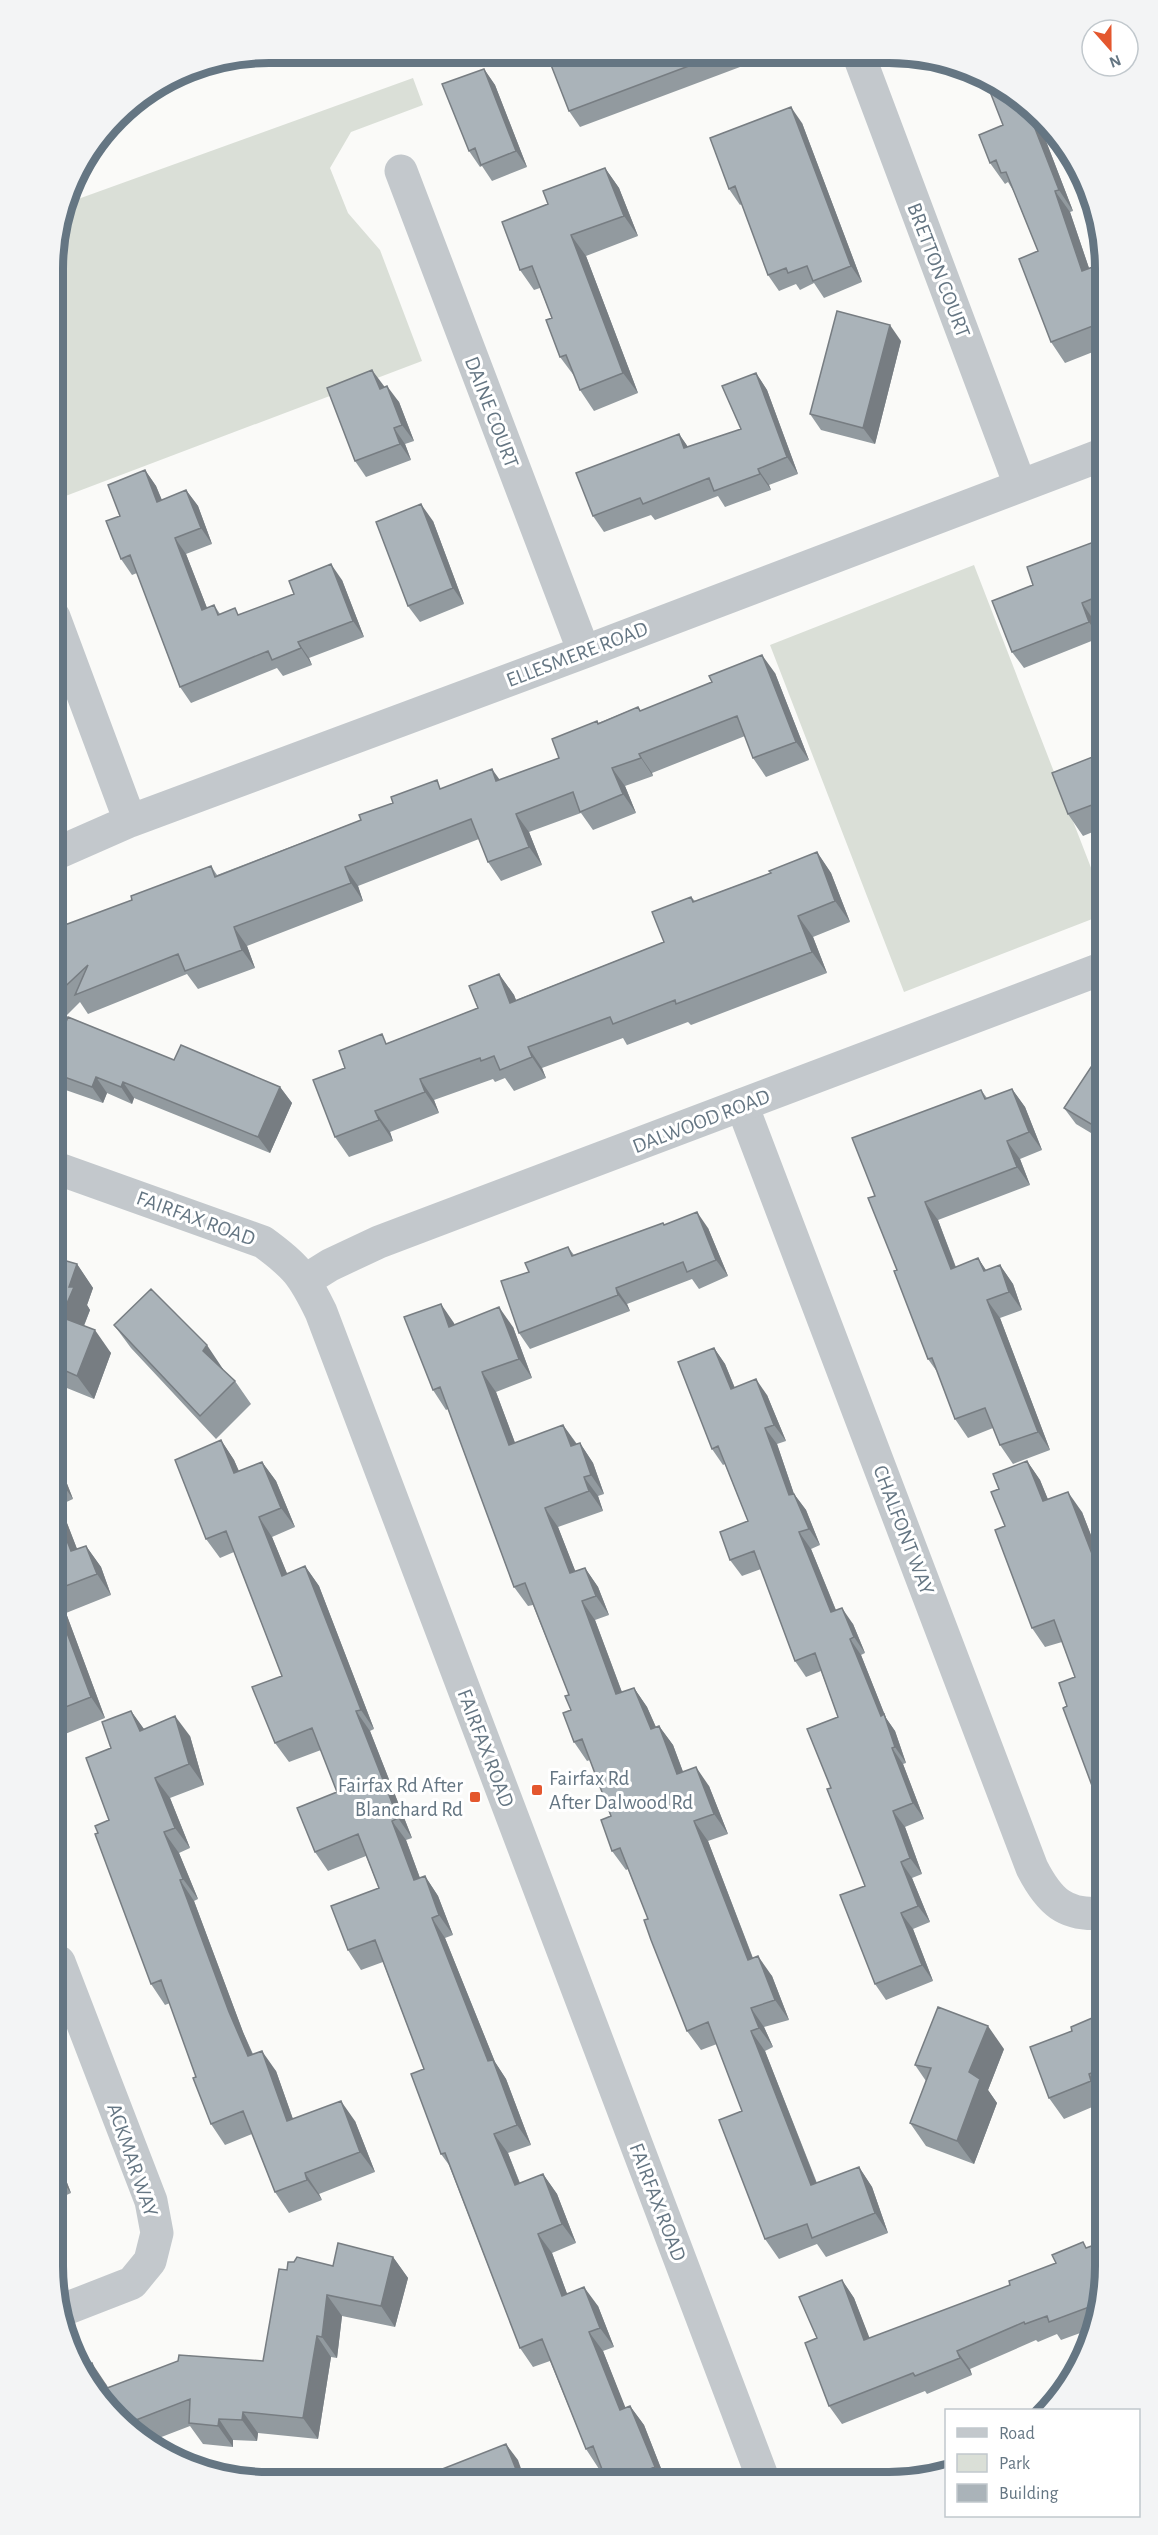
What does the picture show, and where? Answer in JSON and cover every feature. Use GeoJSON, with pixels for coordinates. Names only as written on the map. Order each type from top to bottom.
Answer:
{"type":"FeatureCollection","features":[{"type":"Feature","properties":{"kind":"street","name":"BRETTON COURT"},"geometry":{"type":"LineString","coordinates":[[862,63],[1020,485]]}},
{"type":"Feature","properties":{"kind":"street","name":"DAINE COURT"},"geometry":{"type":"LineString","coordinates":[[401,171],[584,652]]}},
{"type":"Feature","properties":{"kind":"street","name":"ELLESMERE ROAD"},"geometry":{"type":"LineString","coordinates":[[63,850],[130,821],[584,652],[1095,457]]}},
{"type":"Feature","properties":{"kind":"street"},"geometry":{"type":"LineString","coordinates":[[63,641],[130,821]]}},
{"type":"Feature","properties":{"kind":"street","name":"DALWOOD ROAD"},"geometry":{"type":"LineString","coordinates":[[306,1280],[330,1265],[379,1242],[1095,971]]}},
{"type":"Feature","properties":{"kind":"street","name":"CHALFONT WAY"},"geometry":{"type":"LineString","coordinates":[[742,1105],[1032,1868],[1044,1891],[1063,1907],[1080,1914],[1095,1913]]}},
{"type":"Feature","properties":{"kind":"street","name":"FAIRFAX ROAD"},"geometry":{"type":"LineString","coordinates":[[63,1171],[263,1242],[288,1260],[306,1280],[321,1312],[760,2472]]}},
{"type":"Feature","properties":{"kind":"street","name":"ACKMAR WAY"},"geometry":{"type":"LineString","coordinates":[[63,1972],[151,2200],[157,2233],[150,2261],[132,2283],[68,2308]]}},
{"type":"Feature","properties":{"kind":"green space"},"geometry":{"type":"Polygon","coordinates":[[[413,78],[423,105],[351,132],[330,168],[348,213],[380,250],[422,361],[63,497],[63,256],[67,229],[76,200],[413,78]]]}},
{"type":"Feature","properties":{"kind":"green space"},"geometry":{"type":"Polygon","coordinates":[[[974,565],[1095,878],[1095,918],[904,992],[770,645],[974,565]]]}},
{"type":"Feature","properties":{"kind":"building"},"geometry":{"type":"Polygon","coordinates":[[[556,63],[697,63],[569,111],[551,65],[556,63]]]}},
{"type":"Feature","properties":{"kind":"building"},"geometry":{"type":"Polygon","coordinates":[[[484,69],[516,151],[481,165],[475,148],[469,151],[442,84],[484,69]]]}},
{"type":"Feature","properties":{"kind":"building"},"geometry":{"type":"Polygon","coordinates":[[[989,89],[1032,120],[1059,190],[1055,191],[1082,271],[1095,266],[1095,325],[1051,342],[1019,259],[1038,251],[1006,172],[1001,173],[996,160],[990,163],[979,135],[1003,125],[989,89]]]}},
{"type":"Feature","properties":{"kind":"building"},"geometry":{"type":"Polygon","coordinates":[[[791,107],[851,266],[813,281],[807,266],[788,273],[786,268],[768,275],[735,186],[729,189],[710,138],[791,107]]]}},
{"type":"Feature","properties":{"kind":"building"},"geometry":{"type":"Polygon","coordinates":[[[605,168],[624,216],[571,235],[623,373],[580,390],[566,355],[560,357],[546,320],[552,318],[532,266],[520,270],[502,222],[548,204],[543,191],[605,168]]]}},
{"type":"Feature","properties":{"kind":"building"},"geometry":{"type":"Polygon","coordinates":[[[837,311],[890,325],[863,428],[810,414],[837,311]]]}},
{"type":"Feature","properties":{"kind":"building"},"geometry":{"type":"Polygon","coordinates":[[[372,370],[380,389],[387,386],[402,425],[394,428],[400,444],[355,461],[327,388],[372,370]]]}},
{"type":"Feature","properties":{"kind":"building"},"geometry":{"type":"Polygon","coordinates":[[[756,373],[787,457],[758,469],[760,474],[714,491],[709,478],[643,504],[640,498],[593,516],[576,473],[679,434],[684,448],[741,429],[722,386],[756,373]]]}},
{"type":"Feature","properties":{"kind":"building"},"geometry":{"type":"Polygon","coordinates":[[[145,470],[157,502],[186,490],[201,528],[175,538],[202,610],[214,605],[218,615],[235,608],[238,615],[294,594],[289,581],[331,564],[353,621],[298,642],[301,648],[272,660],[268,651],[180,687],[130,555],[121,559],[106,521],[120,516],[108,485],[145,470]]]}},
{"type":"Feature","properties":{"kind":"building"},"geometry":{"type":"Polygon","coordinates":[[[421,504],[453,588],[408,606],[376,522],[421,504]]]}},
{"type":"Feature","properties":{"kind":"building"},"geometry":{"type":"Polygon","coordinates":[[[1095,542],[1095,598],[1082,603],[1089,622],[1012,652],[992,601],[1033,585],[1027,567],[1095,542]]]}},
{"type":"Feature","properties":{"kind":"building"},"geometry":{"type":"Polygon","coordinates":[[[762,655],[796,742],[753,758],[737,716],[639,754],[641,758],[612,768],[623,794],[580,812],[573,792],[516,814],[529,847],[488,862],[471,819],[345,867],[351,883],[234,927],[242,950],[185,971],[178,954],[75,995],[88,965],[63,988],[63,926],[132,900],[131,896],[211,866],[215,877],[361,820],[359,815],[393,803],[391,797],[437,780],[440,789],[492,769],[496,781],[559,758],[552,739],[597,721],[598,724],[638,707],[640,711],[712,682],[709,676],[762,655]]]}},
{"type":"Feature","properties":{"kind":"building"},"geometry":{"type":"Polygon","coordinates":[[[1095,756],[1095,804],[1068,814],[1052,773],[1095,756]]]}},
{"type":"Feature","properties":{"kind":"building"},"geometry":{"type":"Polygon","coordinates":[[[817,852],[835,901],[798,916],[812,952],[676,1004],[675,1000],[613,1024],[610,1017],[528,1047],[532,1057],[500,1070],[494,1056],[481,1061],[480,1058],[420,1079],[425,1092],[375,1111],[379,1120],[335,1137],[313,1080],[345,1068],[339,1051],[382,1034],[386,1044],[478,1008],[469,986],[499,974],[510,1003],[664,942],[652,912],[691,897],[693,902],[771,873],[769,871],[817,852]]]}},
{"type":"Feature","properties":{"kind":"building"},"geometry":{"type":"Polygon","coordinates":[[[68,1017],[174,1060],[181,1045],[280,1087],[258,1137],[123,1082],[121,1087],[96,1077],[92,1087],[63,1077],[63,1030],[68,1017]]]}},
{"type":"Feature","properties":{"kind":"building"},"geometry":{"type":"Polygon","coordinates":[[[1095,1061],[1095,1126],[1064,1108],[1095,1061]]]}},
{"type":"Feature","properties":{"kind":"building"},"geometry":{"type":"Polygon","coordinates":[[[1012,1089],[1029,1132],[1007,1141],[1017,1167],[925,1202],[951,1269],[978,1258],[984,1271],[1000,1265],[1009,1292],[987,1300],[1038,1432],[1000,1445],[985,1408],[955,1419],[932,1358],[928,1359],[894,1271],[897,1270],[868,1198],[875,1196],[852,1138],[981,1090],[985,1099],[1012,1089]]]}},
{"type":"Feature","properties":{"kind":"building"},"geometry":{"type":"Polygon","coordinates":[[[697,1212],[716,1260],[687,1272],[683,1262],[616,1288],[618,1295],[519,1333],[501,1281],[529,1272],[525,1263],[568,1247],[572,1256],[697,1212]]]}},
{"type":"Feature","properties":{"kind":"building"},"geometry":{"type":"Polygon","coordinates":[[[63,1260],[77,1264],[69,1287],[74,1287],[63,1312],[63,1260]]]}},
{"type":"Feature","properties":{"kind":"building"},"geometry":{"type":"Polygon","coordinates":[[[151,1289],[207,1345],[203,1351],[235,1381],[200,1416],[114,1325],[151,1289]]]}},
{"type":"Feature","properties":{"kind":"building"},"geometry":{"type":"Polygon","coordinates":[[[441,1304],[449,1327],[499,1307],[519,1359],[482,1372],[509,1445],[563,1425],[571,1446],[580,1443],[591,1475],[584,1477],[589,1491],[545,1508],[570,1573],[585,1568],[596,1596],[582,1601],[616,1694],[634,1688],[651,1729],[659,1726],[677,1774],[696,1767],[714,1814],[694,1821],[748,1960],[758,1956],[775,2000],[751,2008],[759,2028],[751,2031],[811,2185],[859,2167],[875,2213],[812,2238],[807,2224],[765,2239],[719,2120],[742,2111],[708,2022],[687,2031],[651,1940],[644,1920],[648,1919],[620,1848],[612,1851],[601,1820],[611,1816],[582,1739],[574,1742],[563,1713],[571,1710],[565,1696],[569,1695],[525,1583],[514,1587],[440,1387],[433,1390],[404,1317],[441,1304]]]}},
{"type":"Feature","properties":{"kind":"building"},"geometry":{"type":"Polygon","coordinates":[[[63,1318],[95,1330],[77,1376],[63,1370],[63,1318]]]}},
{"type":"Feature","properties":{"kind":"building"},"geometry":{"type":"Polygon","coordinates":[[[714,1348],[731,1389],[756,1379],[774,1425],[765,1428],[789,1495],[794,1494],[809,1529],[799,1532],[831,1612],[842,1608],[854,1637],[850,1639],[881,1716],[884,1714],[895,1747],[892,1748],[913,1803],[893,1811],[910,1858],[901,1862],[918,1906],[901,1913],[922,1965],[875,1984],[840,1895],[865,1886],[827,1789],[831,1788],[807,1729],[838,1717],[815,1653],[795,1661],[754,1551],[730,1560],[720,1532],[748,1521],[718,1446],[712,1449],[678,1362],[714,1348]]]}},
{"type":"Feature","properties":{"kind":"building"},"geometry":{"type":"Polygon","coordinates":[[[221,1440],[234,1473],[262,1462],[281,1508],[259,1517],[282,1576],[305,1566],[361,1710],[356,1711],[398,1818],[392,1821],[414,1880],[425,1876],[439,1915],[432,1918],[488,2061],[493,2060],[517,2125],[494,2134],[515,2185],[543,2174],[562,2224],[538,2234],[562,2296],[584,2287],[600,2328],[589,2332],[620,2410],[630,2406],[655,2467],[642,2472],[603,2472],[593,2446],[586,2449],[542,2339],[520,2348],[445,2153],[441,2154],[411,2074],[424,2069],[375,1940],[348,1950],[331,1906],[379,1888],[358,1834],[315,1852],[297,1808],[337,1792],[312,1728],[275,1743],[252,1687],[282,1676],[226,1531],[206,1539],[175,1460],[221,1440]]]}},
{"type":"Feature","properties":{"kind":"building"},"geometry":{"type":"Polygon","coordinates":[[[1027,1461],[1043,1501],[1068,1492],[1095,1561],[1094,1791],[1063,1708],[1067,1706],[1059,1683],[1075,1677],[1054,1620],[1032,1628],[995,1530],[1005,1526],[991,1492],[999,1489],[993,1474],[1027,1461]]]}},
{"type":"Feature","properties":{"kind":"building"},"geometry":{"type":"Polygon","coordinates":[[[63,1530],[71,1551],[86,1546],[97,1574],[63,1587],[63,1530]]]}},
{"type":"Feature","properties":{"kind":"building"},"geometry":{"type":"Polygon","coordinates":[[[63,1622],[91,1697],[63,1708],[63,1622]]]}},
{"type":"Feature","properties":{"kind":"building"},"geometry":{"type":"Polygon","coordinates":[[[131,1711],[140,1731],[175,1716],[189,1764],[155,1778],[175,1828],[164,1832],[183,1879],[180,1880],[229,2012],[248,2056],[262,2051],[287,2121],[341,2101],[360,2152],[305,2173],[307,2180],[275,2192],[243,2111],[211,2124],[193,2078],[196,2077],[161,1980],[151,1984],[95,1834],[98,1833],[95,1826],[109,1820],[86,1758],[111,1748],[102,1722],[131,1711]]]}},
{"type":"Feature","properties":{"kind":"building"},"geometry":{"type":"Polygon","coordinates":[[[938,2007],[988,2026],[969,2072],[980,2079],[957,2141],[910,2123],[931,2068],[915,2065],[938,2007]]]}},
{"type":"Feature","properties":{"kind":"building"},"geometry":{"type":"Polygon","coordinates":[[[1095,2017],[1095,2072],[1089,2074],[1091,2081],[1049,2098],[1030,2047],[1072,2031],[1071,2027],[1095,2017]]]}},
{"type":"Feature","properties":{"kind":"building"},"geometry":{"type":"Polygon","coordinates":[[[1083,2242],[1086,2248],[1095,2245],[1095,2279],[1091,2306],[1049,2322],[1047,2316],[1025,2324],[1024,2322],[957,2351],[960,2358],[915,2376],[913,2373],[829,2406],[805,2343],[817,2338],[799,2297],[842,2280],[864,2340],[1010,2285],[1009,2281],[1056,2263],[1052,2255],[1083,2242]]]}},
{"type":"Feature","properties":{"kind":"building"},"geometry":{"type":"Polygon","coordinates":[[[338,2243],[393,2257],[381,2306],[327,2295],[322,2337],[317,2336],[303,2418],[243,2412],[242,2420],[219,2419],[218,2426],[189,2423],[190,2399],[133,2421],[105,2389],[178,2361],[179,2355],[263,2361],[279,2269],[287,2270],[288,2262],[294,2262],[297,2257],[333,2266],[338,2243]]]}},
{"type":"Feature","properties":{"kind":"building"},"geometry":{"type":"Polygon","coordinates":[[[92,2363],[98,2379],[89,2364],[92,2363]]]}},
{"type":"Feature","properties":{"kind":"building"},"geometry":{"type":"Polygon","coordinates":[[[506,2444],[517,2472],[435,2472],[506,2444]]]}},
{"type":"Feature","properties":{"kind":"place","name":"Fairfax Rd After Dalwood Rd"},"geometry":{"type":"Point","coordinates":[537,1790]}},
{"type":"Feature","properties":{"kind":"place","name":"Fairfax Rd After Blanchard Rd"},"geometry":{"type":"Point","coordinates":[475,1797]}}]}
